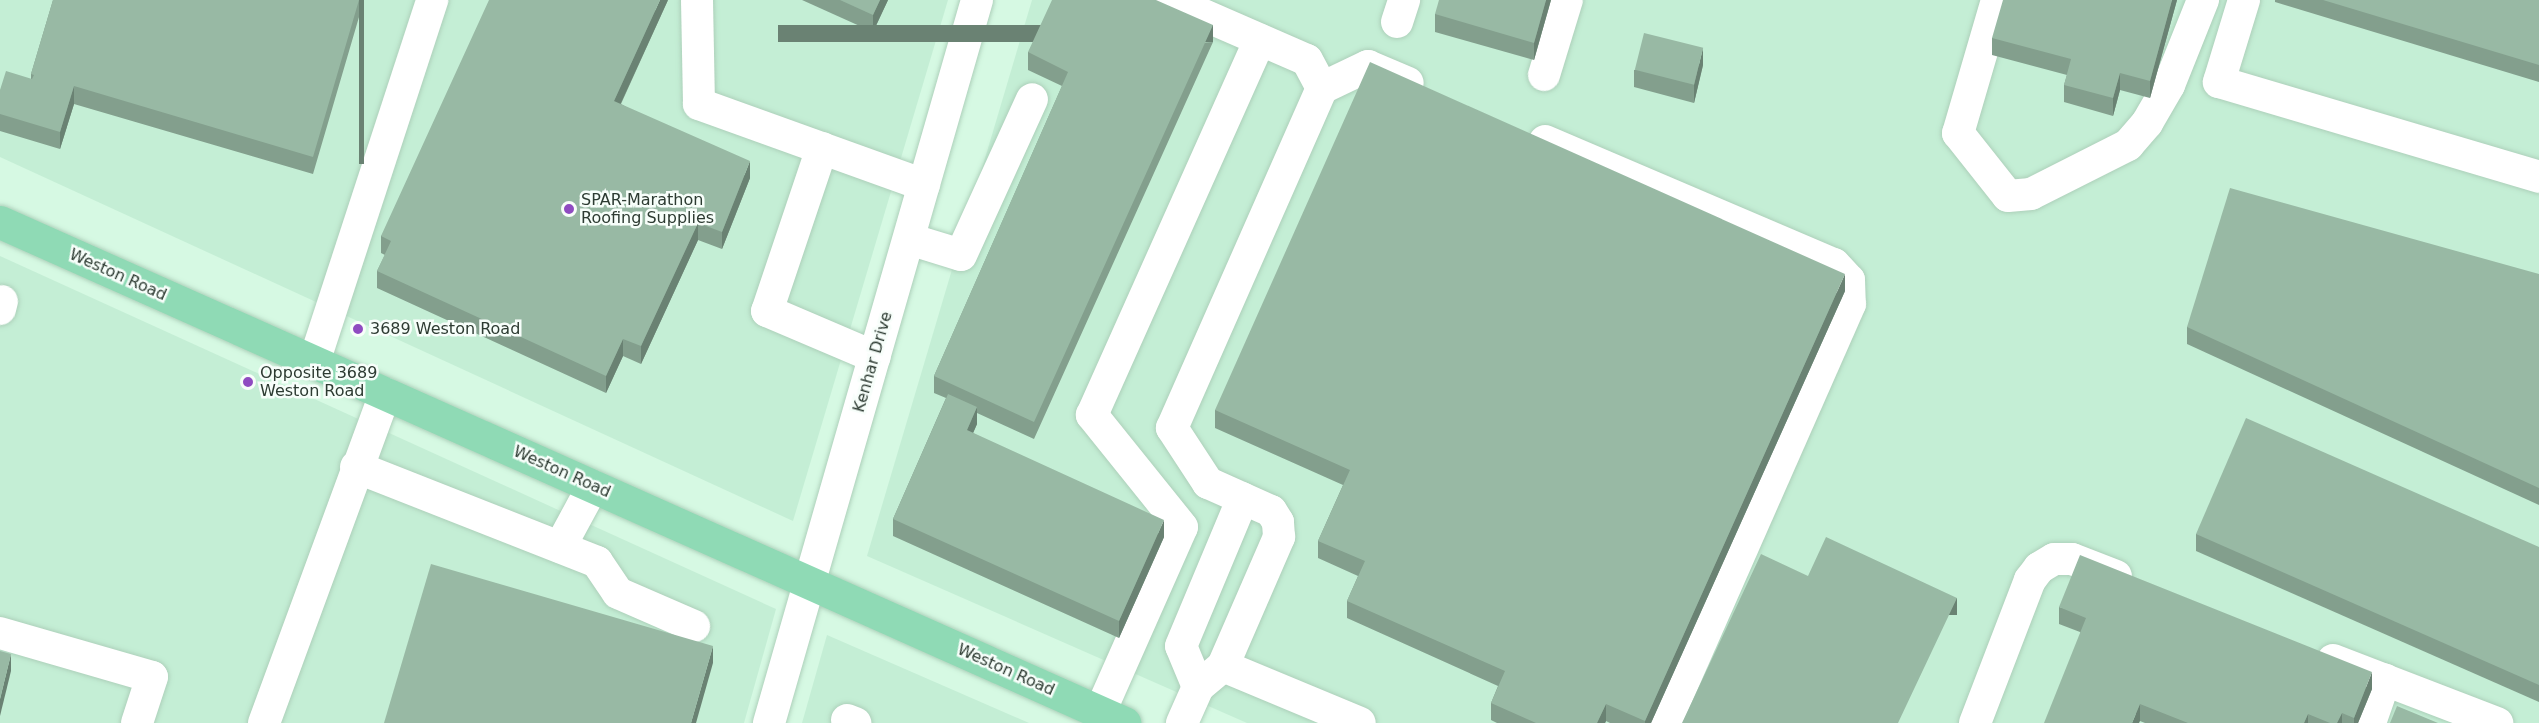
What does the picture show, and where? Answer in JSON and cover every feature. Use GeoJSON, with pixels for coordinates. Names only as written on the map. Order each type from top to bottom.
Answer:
{"type":"FeatureCollection","features":[{"type":"Feature","properties":{"kind":"main road","name":"Weston Road"},"geometry":{"type":"LineString","coordinates":[[0,222],[1112,718]]}},
{"type":"Feature","properties":{"kind":"street"},"geometry":{"type":"LineString","coordinates":[[314,362],[432,0]]}},
{"type":"Feature","properties":{"kind":"street"},"geometry":{"type":"LineString","coordinates":[[697,0],[699,104],[924,185]]}},
{"type":"Feature","properties":{"kind":"street","name":"Kenhar Drive"},"geometry":{"type":"LineString","coordinates":[[769,723],[977,0]]}},
{"type":"Feature","properties":{"kind":"street"},"geometry":{"type":"LineString","coordinates":[[1169,0],[1307,60],[1322,88]]}},
{"type":"Feature","properties":{"kind":"street"},"geometry":{"type":"LineString","coordinates":[[1544,75],[1567,0]]}},
{"type":"Feature","properties":{"kind":"street"},"geometry":{"type":"LineString","coordinates":[[1997,0],[1958,133],[2008,196],[2031,194],[2128,145],[2147,123],[2169,85],[2203,0]]}},
{"type":"Feature","properties":{"kind":"street"},"geometry":{"type":"LineString","coordinates":[[2244,0],[2219,82],[2539,177]]}},
{"type":"Feature","properties":{"kind":"street"},"geometry":{"type":"LineString","coordinates":[[1112,718],[1182,527],[1092,416],[1260,39]]}},
{"type":"Feature","properties":{"kind":"street"},"geometry":{"type":"LineString","coordinates":[[1182,723],[1198,687],[1223,666],[1279,537],[1278,522],[1271,510],[1208,483],[1172,428],[1322,88],[1368,66],[1433,93]]}},
{"type":"Feature","properties":{"kind":"street"},"geometry":{"type":"LineString","coordinates":[[909,239],[961,255],[1032,99]]}},
{"type":"Feature","properties":{"kind":"street"},"geometry":{"type":"LineString","coordinates":[[1520,130],[1834,264],[1849,280],[1850,304],[1665,723]]}},
{"type":"Feature","properties":{"kind":"street"},"geometry":{"type":"LineString","coordinates":[[822,148],[767,311],[875,357]]}},
{"type":"Feature","properties":{"kind":"street"},"geometry":{"type":"LineString","coordinates":[[264,723],[356,467],[385,394]]}},
{"type":"Feature","properties":{"kind":"street"},"geometry":{"type":"LineString","coordinates":[[356,467],[597,562],[618,593],[694,626]]}},
{"type":"Feature","properties":{"kind":"street"},"geometry":{"type":"LineString","coordinates":[[560,547],[593,486]]}},
{"type":"Feature","properties":{"kind":"street"},"geometry":{"type":"LineString","coordinates":[[1198,687],[1181,646],[1243,498]]}},
{"type":"Feature","properties":{"kind":"street"},"geometry":{"type":"LineString","coordinates":[[1975,723],[2030,580],[2039,568],[2054,559],[2072,558],[2147,588]]}},
{"type":"Feature","properties":{"kind":"street"},"geometry":{"type":"LineString","coordinates":[[0,633],[152,676],[137,723]]}},
{"type":"Feature","properties":{"kind":"street"},"geometry":{"type":"LineString","coordinates":[[2310,651],[2497,723]]}},
{"type":"Feature","properties":{"kind":"street"},"geometry":{"type":"LineString","coordinates":[[1223,666],[1360,723]]}},
{"type":"Feature","properties":{"kind":"street"},"geometry":{"type":"LineString","coordinates":[[2370,723],[2385,680]]}},
{"type":"Feature","properties":{"kind":"shaded area"},"geometry":{"type":"Polygon","coordinates":[[[0,0],[948,0],[793,521],[0,157],[0,0]]]}},
{"type":"Feature","properties":{"kind":"shaded area"},"geometry":{"type":"Polygon","coordinates":[[[1032,0],[2539,0],[2539,723],[1247,723],[867,556],[1032,0]]]}},
{"type":"Feature","properties":{"kind":"shaded area"},"geometry":{"type":"Polygon","coordinates":[[[0,256],[776,609],[744,723],[0,723],[0,256]]]}},
{"type":"Feature","properties":{"kind":"shaded area"},"geometry":{"type":"Polygon","coordinates":[[[827,635],[1029,723],[802,723],[827,635]]]}},
{"type":"Feature","properties":{"kind":"building"},"geometry":{"type":"Polygon","coordinates":[[[53,0],[359,0],[313,157],[74,86],[60,132],[0,114],[0,90],[6,71],[32,79],[34,75],[31,74],[53,0]]]}},
{"type":"Feature","properties":{"kind":"building","name":"SPAR-Marathon Roofing Supplies"},"geometry":{"type":"Polygon","coordinates":[[[489,0],[660,0],[614,101],[750,161],[722,232],[698,223],[641,346],[623,339],[606,376],[377,271],[391,241],[381,236],[489,0]]]}},
{"type":"Feature","properties":{"kind":"building"},"geometry":{"type":"Polygon","coordinates":[[[840,0],[880,0],[873,15],[840,0]]]}},
{"type":"Feature","properties":{"kind":"building"},"geometry":{"type":"Polygon","coordinates":[[[1052,0],[1156,0],[1213,25],[1034,422],[934,376],[1068,72],[1028,52],[1052,0]]]}},
{"type":"Feature","properties":{"kind":"building"},"geometry":{"type":"Polygon","coordinates":[[[1439,0],[1546,0],[1534,43],[1435,14],[1439,0]]]}},
{"type":"Feature","properties":{"kind":"building"},"geometry":{"type":"Polygon","coordinates":[[[2003,0],[2172,0],[2150,81],[2120,73],[2113,98],[2064,85],[2071,59],[1992,38],[2003,0]]]}},
{"type":"Feature","properties":{"kind":"building"},"geometry":{"type":"Polygon","coordinates":[[[2323,0],[2539,0],[2539,65],[2323,0]]]}},
{"type":"Feature","properties":{"kind":"building"},"geometry":{"type":"Polygon","coordinates":[[[1644,33],[1703,48],[1694,85],[1635,70],[1644,33]]]}},
{"type":"Feature","properties":{"kind":"building"},"geometry":{"type":"Polygon","coordinates":[[[1370,62],[1845,274],[1645,721],[1606,704],[1597,723],[1536,723],[1491,703],[1505,671],[1347,601],[1365,561],[1318,541],[1350,470],[1215,410],[1370,62]]]}},
{"type":"Feature","properties":{"kind":"building"},"geometry":{"type":"Polygon","coordinates":[[[2230,188],[2539,274],[2539,488],[2187,327],[2230,188]]]}},
{"type":"Feature","properties":{"kind":"building"},"geometry":{"type":"Polygon","coordinates":[[[948,394],[977,407],[967,430],[1164,520],[1119,621],[893,519],[948,394]]]}},
{"type":"Feature","properties":{"kind":"building"},"geometry":{"type":"Polygon","coordinates":[[[2246,418],[2539,547],[2539,685],[2196,534],[2246,418]]]}},
{"type":"Feature","properties":{"kind":"building"},"geometry":{"type":"Polygon","coordinates":[[[1826,537],[1957,598],[1898,723],[1682,723],[1761,554],[1808,576],[1826,537]]]}},
{"type":"Feature","properties":{"kind":"building"},"geometry":{"type":"Polygon","coordinates":[[[2080,555],[2372,672],[2354,718],[2342,713],[2337,723],[2330,723],[2308,714],[2304,723],[2188,723],[2140,704],[2132,723],[2044,723],[2086,618],[2059,607],[2080,555]]]}},
{"type":"Feature","properties":{"kind":"building"},"geometry":{"type":"Polygon","coordinates":[[[431,564],[713,646],[691,723],[384,723],[431,564]]]}},
{"type":"Feature","properties":{"kind":"building"},"geometry":{"type":"Polygon","coordinates":[[[0,651],[11,654],[0,699],[0,651]]]}},
{"type":"Feature","properties":{"kind":"building"},"geometry":{"type":"Polygon","coordinates":[[[2397,706],[2438,723],[2390,723],[2397,706]]]}},
{"type":"Feature","properties":{"kind":"place","name":"SPAR-Marathon Roofing Supplies"},"geometry":{"type":"Point","coordinates":[569,209]}},
{"type":"Feature","properties":{"kind":"place","name":"3689 Weston Road"},"geometry":{"type":"Point","coordinates":[358,329]}},
{"type":"Feature","properties":{"kind":"place","name":"Opposite 3689 Weston Road"},"geometry":{"type":"Point","coordinates":[248,382]}}]}
